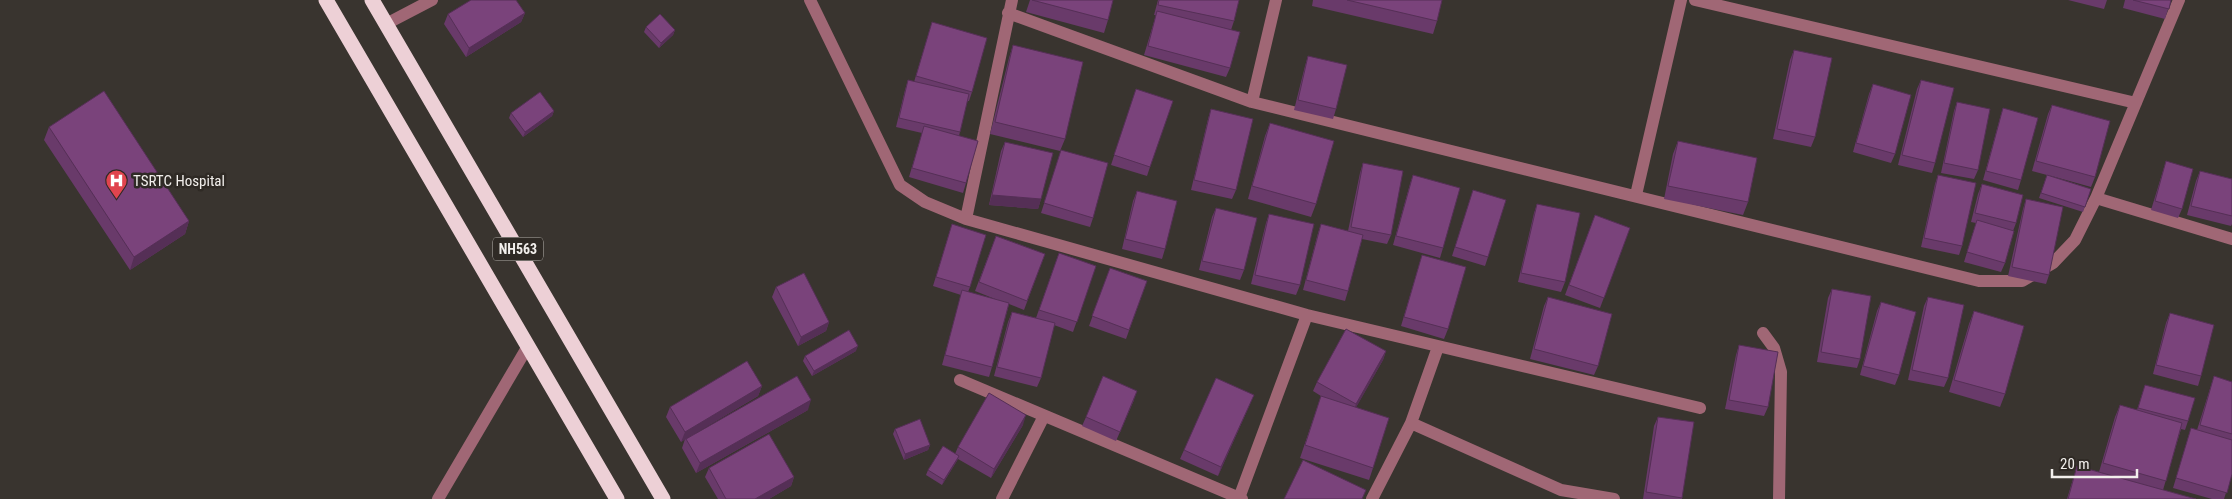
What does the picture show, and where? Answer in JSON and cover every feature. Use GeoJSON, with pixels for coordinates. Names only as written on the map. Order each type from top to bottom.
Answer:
{"type":"FeatureCollection","features":[{"type":"Feature","properties":{"kind":"highway","name":"NH563"},"geometry":{"type":"LineString","coordinates":[[326,0],[617,499]]}},
{"type":"Feature","properties":{"kind":"highway","name":"NH563"},"geometry":{"type":"LineString","coordinates":[[372,0],[663,499]]}},
{"type":"Feature","properties":{"kind":"street"},"geometry":{"type":"LineString","coordinates":[[386,24],[432,0]]}},
{"type":"Feature","properties":{"kind":"street"},"geometry":{"type":"LineString","coordinates":[[810,0],[900,185],[925,202],[966,219],[1307,315],[1700,408]]}},
{"type":"Feature","properties":{"kind":"street"},"geometry":{"type":"LineString","coordinates":[[966,219],[1012,0]]}},
{"type":"Feature","properties":{"kind":"street"},"geometry":{"type":"LineString","coordinates":[[1252,102],[1276,0]]}},
{"type":"Feature","properties":{"kind":"street"},"geometry":{"type":"LineString","coordinates":[[1636,195],[1681,0]]}},
{"type":"Feature","properties":{"kind":"street"},"geometry":{"type":"LineString","coordinates":[[1695,0],[2136,103]]}},
{"type":"Feature","properties":{"kind":"street"},"geometry":{"type":"LineString","coordinates":[[1008,13],[1252,102],[1636,195],[1979,281],[2022,281],[2053,263],[2075,240],[2096,198],[2179,0]]}},
{"type":"Feature","properties":{"kind":"street"},"geometry":{"type":"LineString","coordinates":[[2096,198],[2232,239]]}},
{"type":"Feature","properties":{"kind":"street"},"geometry":{"type":"LineString","coordinates":[[960,380],[1241,498],[1307,315]]}},
{"type":"Feature","properties":{"kind":"street"},"geometry":{"type":"LineString","coordinates":[[1763,333],[1774,348],[1781,372],[1780,499]]}},
{"type":"Feature","properties":{"kind":"street"},"geometry":{"type":"LineString","coordinates":[[438,499],[528,346]]}},
{"type":"Feature","properties":{"kind":"street"},"geometry":{"type":"LineString","coordinates":[[1372,499],[1411,423],[1438,347]]}},
{"type":"Feature","properties":{"kind":"street"},"geometry":{"type":"LineString","coordinates":[[1002,499],[1044,416]]}},
{"type":"Feature","properties":{"kind":"street"},"geometry":{"type":"LineString","coordinates":[[1411,423],[1561,490],[1614,499]]}},
{"type":"Feature","properties":{"kind":"building"},"geometry":{"type":"Polygon","coordinates":[[[471,0],[516,0],[525,13],[469,48],[448,14],[471,0]]]}},
{"type":"Feature","properties":{"kind":"building"},"geometry":{"type":"Polygon","coordinates":[[[1032,0],[1113,0],[1108,20],[1032,0]]]}},
{"type":"Feature","properties":{"kind":"building"},"geometry":{"type":"Polygon","coordinates":[[[1159,0],[1239,0],[1234,21],[1158,5],[1159,0]]]}},
{"type":"Feature","properties":{"kind":"building"},"geometry":{"type":"Polygon","coordinates":[[[1347,0],[1442,0],[1437,21],[1347,0]]]}},
{"type":"Feature","properties":{"kind":"building"},"geometry":{"type":"Polygon","coordinates":[[[2133,0],[2171,0],[2169,9],[2133,0]]]}},
{"type":"Feature","properties":{"kind":"building"},"geometry":{"type":"Polygon","coordinates":[[[1157,11],[1240,32],[1230,68],[1148,46],[1157,11]]]}},
{"type":"Feature","properties":{"kind":"building"},"geometry":{"type":"Polygon","coordinates":[[[660,14],[675,30],[661,43],[646,27],[660,14]]]}},
{"type":"Feature","properties":{"kind":"building"},"geometry":{"type":"Polygon","coordinates":[[[932,22],[987,38],[972,92],[916,76],[932,22]]]}},
{"type":"Feature","properties":{"kind":"building"},"geometry":{"type":"Polygon","coordinates":[[[1013,45],[1083,62],[1065,139],[995,122],[1013,45]]]}},
{"type":"Feature","properties":{"kind":"building"},"geometry":{"type":"Polygon","coordinates":[[[1794,50],[1832,58],[1815,137],[1777,129],[1794,50]]]}},
{"type":"Feature","properties":{"kind":"building"},"geometry":{"type":"Polygon","coordinates":[[[1308,56],[1347,65],[1336,109],[1298,100],[1308,56]]]}},
{"type":"Feature","properties":{"kind":"building"},"geometry":{"type":"Polygon","coordinates":[[[908,80],[969,94],[960,132],[899,118],[908,80]]]}},
{"type":"Feature","properties":{"kind":"building"},"geometry":{"type":"Polygon","coordinates":[[[1921,80],[1954,88],[1935,163],[1902,155],[1921,80]]]}},
{"type":"Feature","properties":{"kind":"building"},"geometry":{"type":"Polygon","coordinates":[[[1873,84],[1911,95],[1895,154],[1856,143],[1873,84]]]}},
{"type":"Feature","properties":{"kind":"building"},"geometry":{"type":"Polygon","coordinates":[[[1136,89],[1173,101],[1150,167],[1114,155],[1136,89]]]}},
{"type":"Feature","properties":{"kind":"building"},"geometry":{"type":"Polygon","coordinates":[[[104,91],[189,221],[134,257],[49,127],[104,91]]]}},
{"type":"Feature","properties":{"kind":"building"},"geometry":{"type":"Polygon","coordinates":[[[540,92],[554,111],[525,132],[511,113],[540,92]]]}},
{"type":"Feature","properties":{"kind":"building"},"geometry":{"type":"Polygon","coordinates":[[[1957,102],[1990,109],[1978,170],[1944,163],[1957,102]]]}},
{"type":"Feature","properties":{"kind":"building"},"geometry":{"type":"Polygon","coordinates":[[[2052,105],[2110,121],[2095,177],[2036,161],[2052,105]]]}},
{"type":"Feature","properties":{"kind":"building"},"geometry":{"type":"Polygon","coordinates":[[[2003,108],[2038,118],[2021,180],[1986,171],[2003,108]]]}},
{"type":"Feature","properties":{"kind":"building"},"geometry":{"type":"Polygon","coordinates":[[[1211,109],[1253,119],[1236,190],[1194,180],[1211,109]]]}},
{"type":"Feature","properties":{"kind":"building"},"geometry":{"type":"Polygon","coordinates":[[[1270,123],[1334,141],[1316,204],[1252,186],[1270,123]]]}},
{"type":"Feature","properties":{"kind":"building"},"geometry":{"type":"Polygon","coordinates":[[[924,126],[978,141],[966,183],[912,168],[924,126]]]}},
{"type":"Feature","properties":{"kind":"building"},"geometry":{"type":"Polygon","coordinates":[[[1678,141],[1757,158],[1748,202],[1668,186],[1678,141]]]}},
{"type":"Feature","properties":{"kind":"building"},"geometry":{"type":"Polygon","coordinates":[[[1005,142],[1053,153],[1041,199],[992,195],[1005,142]]]}},
{"type":"Feature","properties":{"kind":"building"},"geometry":{"type":"Polygon","coordinates":[[[1061,150],[1108,163],[1093,218],[1044,203],[1061,150]]]}},
{"type":"Feature","properties":{"kind":"building"},"geometry":{"type":"Polygon","coordinates":[[[2166,161],[2193,169],[2182,209],[2155,201],[2166,161]]]}},
{"type":"Feature","properties":{"kind":"building"},"geometry":{"type":"Polygon","coordinates":[[[1363,163],[1403,171],[1391,235],[1351,227],[1363,163]]]}},
{"type":"Feature","properties":{"kind":"building"},"geometry":{"type":"Polygon","coordinates":[[[2200,171],[2232,179],[2232,216],[2191,206],[2200,171]]]}},
{"type":"Feature","properties":{"kind":"building"},"geometry":{"type":"Polygon","coordinates":[[[1413,175],[1460,188],[1443,248],[1396,236],[1413,175]]]}},
{"type":"Feature","properties":{"kind":"building"},"geometry":{"type":"Polygon","coordinates":[[[1938,175],[1976,183],[1962,246],[1924,238],[1938,175]]]}},
{"type":"Feature","properties":{"kind":"building"},"geometry":{"type":"Polygon","coordinates":[[[2047,175],[2091,189],[2085,207],[2041,193],[2047,175]]]}},
{"type":"Feature","properties":{"kind":"building"},"geometry":{"type":"Polygon","coordinates":[[[1982,184],[2023,195],[2016,223],[1975,213],[1982,184]]]}},
{"type":"Feature","properties":{"kind":"building"},"geometry":{"type":"Polygon","coordinates":[[[1473,190],[1506,200],[1488,257],[1455,247],[1473,190]]]}},
{"type":"Feature","properties":{"kind":"building"},"geometry":{"type":"Polygon","coordinates":[[[1137,191],[1177,201],[1165,249],[1125,239],[1137,191]]]}},
{"type":"Feature","properties":{"kind":"building"},"geometry":{"type":"Polygon","coordinates":[[[2026,199],[2063,207],[2049,275],[2012,267],[2026,199]]]}},
{"type":"Feature","properties":{"kind":"building"},"geometry":{"type":"Polygon","coordinates":[[[1537,204],[1580,213],[1565,282],[1521,273],[1537,204]]]}},
{"type":"Feature","properties":{"kind":"building"},"geometry":{"type":"Polygon","coordinates":[[[1216,208],[1257,218],[1244,270],[1202,261],[1216,208]]]}},
{"type":"Feature","properties":{"kind":"building"},"geometry":{"type":"Polygon","coordinates":[[[1269,214],[1314,224],[1300,285],[1255,275],[1269,214]]]}},
{"type":"Feature","properties":{"kind":"building"},"geometry":{"type":"Polygon","coordinates":[[[1595,215],[1630,228],[1604,298],[1569,285],[1595,215]]]}},
{"type":"Feature","properties":{"kind":"building"},"geometry":{"type":"Polygon","coordinates":[[[1977,220],[2014,231],[2005,263],[1967,252],[1977,220]]]}},
{"type":"Feature","properties":{"kind":"building"},"geometry":{"type":"Polygon","coordinates":[[[952,224],[986,235],[970,287],[936,277],[952,224]]]}},
{"type":"Feature","properties":{"kind":"building"},"geometry":{"type":"Polygon","coordinates":[[[1321,224],[1363,235],[1348,291],[1306,280],[1321,224]]]}},
{"type":"Feature","properties":{"kind":"building"},"geometry":{"type":"Polygon","coordinates":[[[996,236],[1045,254],[1027,301],[979,282],[996,236]]]}},
{"type":"Feature","properties":{"kind":"building"},"geometry":{"type":"Polygon","coordinates":[[[1059,253],[1096,266],[1077,322],[1039,310],[1059,253]]]}},
{"type":"Feature","properties":{"kind":"building"},"geometry":{"type":"Polygon","coordinates":[[[1422,255],[1466,267],[1448,329],[1404,317],[1422,255]]]}},
{"type":"Feature","properties":{"kind":"building"},"geometry":{"type":"Polygon","coordinates":[[[1110,268],[1147,281],[1129,330],[1092,316],[1110,268]]]}},
{"type":"Feature","properties":{"kind":"building"},"geometry":{"type":"Polygon","coordinates":[[[804,273],[829,322],[801,337],[776,287],[804,273]]]}},
{"type":"Feature","properties":{"kind":"building"},"geometry":{"type":"Polygon","coordinates":[[[1832,289],[1871,296],[1860,359],[1821,352],[1832,289]]]}},
{"type":"Feature","properties":{"kind":"building"},"geometry":{"type":"Polygon","coordinates":[[[962,290],[1009,303],[992,367],[945,355],[962,290]]]}},
{"type":"Feature","properties":{"kind":"building"},"geometry":{"type":"Polygon","coordinates":[[[1548,297],[1612,314],[1598,366],[1534,349],[1548,297]]]}},
{"type":"Feature","properties":{"kind":"building"},"geometry":{"type":"Polygon","coordinates":[[[1928,297],[1964,305],[1948,378],[1912,370],[1928,297]]]}},
{"type":"Feature","properties":{"kind":"building"},"geometry":{"type":"Polygon","coordinates":[[[1881,302],[1916,312],[1899,375],[1863,366],[1881,302]]]}},
{"type":"Feature","properties":{"kind":"building"},"geometry":{"type":"Polygon","coordinates":[[[1974,311],[2024,326],[2005,394],[1954,380],[1974,311]]]}},
{"type":"Feature","properties":{"kind":"building"},"geometry":{"type":"Polygon","coordinates":[[[1012,312],[1055,323],[1041,378],[997,367],[1012,312]]]}},
{"type":"Feature","properties":{"kind":"building"},"geometry":{"type":"Polygon","coordinates":[[[2170,313],[2214,325],[2201,376],[2156,365],[2170,313]]]}},
{"type":"Feature","properties":{"kind":"building"},"geometry":{"type":"Polygon","coordinates":[[[1346,329],[1386,351],[1356,404],[1317,382],[1346,329]]]}},
{"type":"Feature","properties":{"kind":"building"},"geometry":{"type":"Polygon","coordinates":[[[849,330],[858,346],[814,371],[805,356],[849,330]]]}},
{"type":"Feature","properties":{"kind":"building"},"geometry":{"type":"Polygon","coordinates":[[[1739,345],[1778,352],[1768,407],[1729,400],[1739,345]]]}},
{"type":"Feature","properties":{"kind":"building"},"geometry":{"type":"Polygon","coordinates":[[[747,361],[762,386],[685,432],[670,407],[747,361]]]}},
{"type":"Feature","properties":{"kind":"building"},"geometry":{"type":"Polygon","coordinates":[[[797,376],[811,400],[700,463],[686,439],[797,376]]]}},
{"type":"Feature","properties":{"kind":"building"},"geometry":{"type":"Polygon","coordinates":[[[1103,376],[1137,391],[1120,432],[1086,417],[1103,376]]]}},
{"type":"Feature","properties":{"kind":"building"},"geometry":{"type":"Polygon","coordinates":[[[2214,376],[2232,382],[2232,434],[2200,425],[2214,376]]]}},
{"type":"Feature","properties":{"kind":"building"},"geometry":{"type":"Polygon","coordinates":[[[1216,378],[1254,395],[1221,467],[1184,450],[1216,378]]]}},
{"type":"Feature","properties":{"kind":"building"},"geometry":{"type":"Polygon","coordinates":[[[2145,385],[2195,398],[2188,421],[2138,408],[2145,385]]]}},
{"type":"Feature","properties":{"kind":"building"},"geometry":{"type":"Polygon","coordinates":[[[989,393],[1026,415],[994,469],[958,447],[989,393]]]}},
{"type":"Feature","properties":{"kind":"building"},"geometry":{"type":"Polygon","coordinates":[[[1321,396],[1389,418],[1373,468],[1305,445],[1321,396]]]}},
{"type":"Feature","properties":{"kind":"building"},"geometry":{"type":"Polygon","coordinates":[[[2120,405],[2182,423],[2166,481],[2103,463],[2120,405]]]}},
{"type":"Feature","properties":{"kind":"building"},"geometry":{"type":"Polygon","coordinates":[[[1658,417],[1694,422],[1682,498],[1646,492],[1658,417]]]}},
{"type":"Feature","properties":{"kind":"building"},"geometry":{"type":"Polygon","coordinates":[[[920,419],[930,445],[905,454],[895,429],[920,419]]]}},
{"type":"Feature","properties":{"kind":"building"},"geometry":{"type":"Polygon","coordinates":[[[2191,428],[2232,440],[2232,474],[2227,493],[2176,478],[2191,428]]]}},
{"type":"Feature","properties":{"kind":"building"},"geometry":{"type":"Polygon","coordinates":[[[769,434],[794,477],[755,499],[726,499],[709,468],[769,434]]]}},
{"type":"Feature","properties":{"kind":"building"},"geometry":{"type":"Polygon","coordinates":[[[943,446],[959,456],[944,480],[928,470],[943,446]]]}},
{"type":"Feature","properties":{"kind":"building"},"geometry":{"type":"Polygon","coordinates":[[[1303,460],[1366,490],[1362,499],[1284,499],[1303,460]]]}},
{"type":"Feature","properties":{"kind":"building"},"geometry":{"type":"Polygon","coordinates":[[[2077,466],[2196,499],[2068,499],[2077,466]]]}},
{"type":"Feature","properties":{"kind":"place","name":"TSRTC Hospital"},"geometry":{"type":"Point","coordinates":[117,200]}}]}
